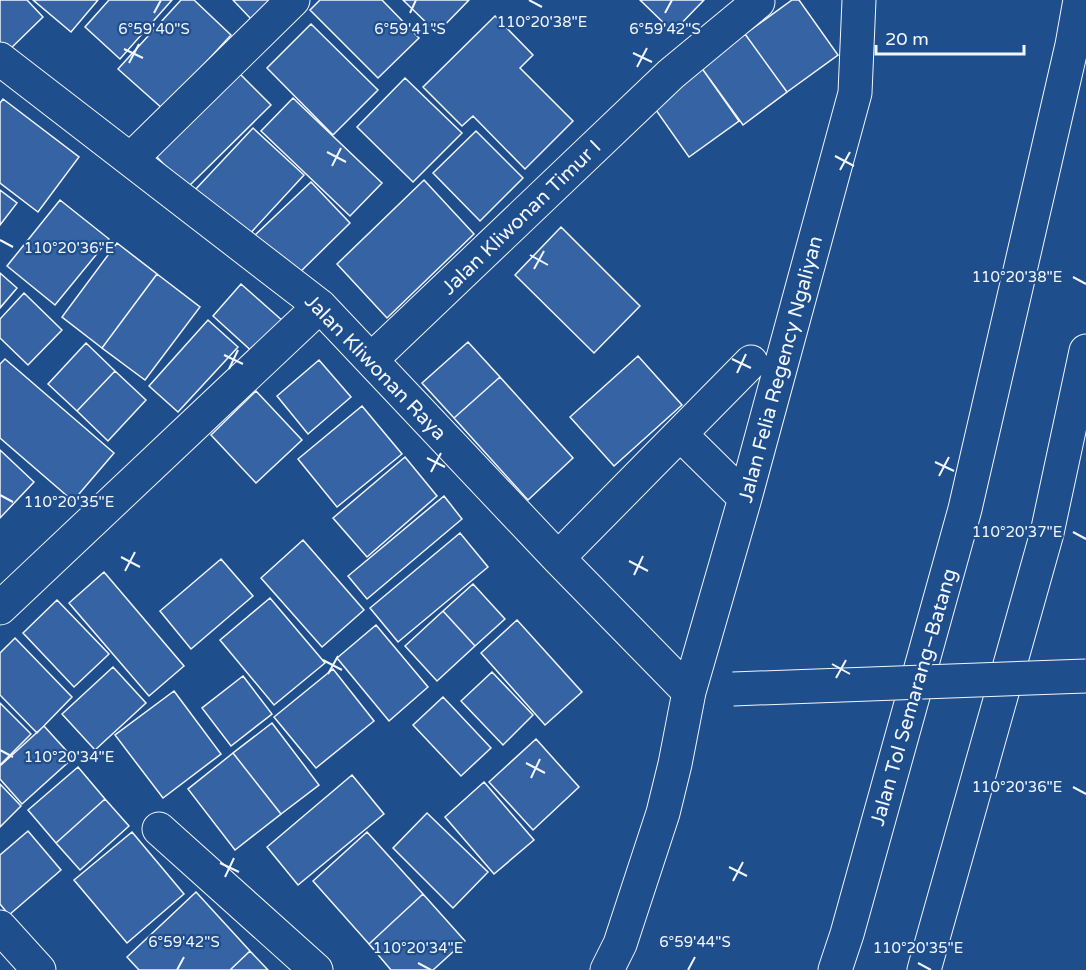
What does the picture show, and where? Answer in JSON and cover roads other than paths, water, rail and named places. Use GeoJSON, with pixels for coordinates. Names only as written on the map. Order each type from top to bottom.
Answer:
{"type":"FeatureCollection","features":[{"type":"Feature","properties":{"kind":"main road"},"geometry":{"type":"LineString","coordinates":[[130,159],[293,0]]}},
{"type":"Feature","properties":{"kind":"main road","name":"Jalan Felia Regency Ngaliyan"},"geometry":{"type":"LineString","coordinates":[[607,970],[620,944],[663,813],[689,692],[745,498],[855,93],[859,0]]}},
{"type":"Feature","properties":{"kind":"main road","name":"Jalan Tol Semarang–Batang"},"geometry":{"type":"LineString","coordinates":[[835,970],[965,509],[1072,45],[1080,0]]}},
{"type":"Feature","properties":{"kind":"main road","name":"Jalan Kliwonan Timur I"},"geometry":{"type":"LineString","coordinates":[[372,360],[671,74],[758,1]]}},
{"type":"Feature","properties":{"kind":"main road","name":"Jalan Kliwonan Raya"},"geometry":{"type":"LineString","coordinates":[[0,59],[320,306],[558,558],[689,692]]}},
{"type":"Feature","properties":{"kind":"main road"},"geometry":{"type":"LineString","coordinates":[[0,608],[320,306]]}},
{"type":"Feature","properties":{"kind":"main road"},"geometry":{"type":"LineString","coordinates":[[924,970],[1047,534],[1086,351]]}},
{"type":"Feature","properties":{"kind":"main road"},"geometry":{"type":"LineString","coordinates":[[558,558],[751,363]]}},
{"type":"Feature","properties":{"kind":"main road"},"geometry":{"type":"LineString","coordinates":[[680,434],[745,498]]}},
{"type":"Feature","properties":{"kind":"main road"},"geometry":{"type":"LineString","coordinates":[[689,692],[1086,676]]}},
{"type":"Feature","properties":{"kind":"main road"},"geometry":{"type":"LineString","coordinates":[[159,829],[316,970]]}},
{"type":"Feature","properties":{"kind":"main road"},"geometry":{"type":"LineString","coordinates":[[0,927],[39,970]]}}]}
